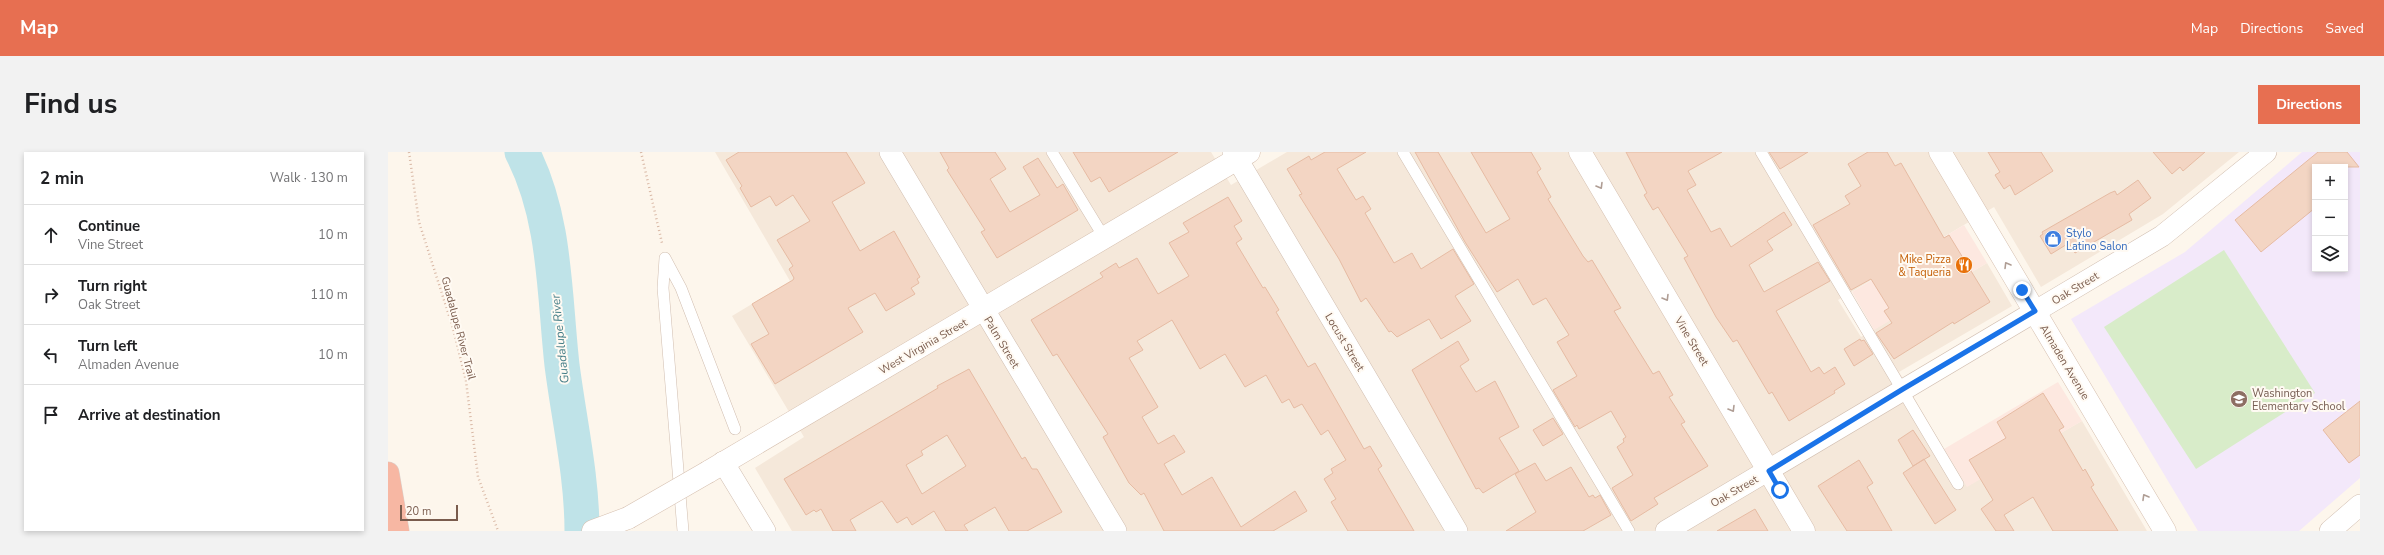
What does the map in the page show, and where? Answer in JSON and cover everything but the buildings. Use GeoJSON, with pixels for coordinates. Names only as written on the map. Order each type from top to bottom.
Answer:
{"type":"FeatureCollection","features":[{"type":"Feature","properties":{"kind":"highway"},"geometry":{"type":"LineString","coordinates":[[388,473],[398,531]]}},
{"type":"Feature","properties":{"kind":"main road","name":"Vine Street"},"geometry":{"type":"LineString","coordinates":[[1580,152],[1804,531]]}},
{"type":"Feature","properties":{"kind":"main road","name":"Almaden Avenue"},"geometry":{"type":"LineString","coordinates":[[1940,152],[2164,531]]}},
{"type":"Feature","properties":{"kind":"main road","name":"West Virginia Street"},"geometry":{"type":"LineString","coordinates":[[599,529],[628,518],[984,310],[1105,239],[1239,154]]}},
{"type":"Feature","properties":{"kind":"street","name":"Palm Street"},"geometry":{"type":"LineString","coordinates":[[890,152],[1116,531]]}},
{"type":"Feature","properties":{"kind":"street","name":"Oak Street"},"geometry":{"type":"LineString","coordinates":[[1666,531],[2162,236],[2266,152]]}},
{"type":"Feature","properties":{"kind":"street","name":"Locust Street"},"geometry":{"type":"LineString","coordinates":[[1239,154],[1458,531]]}},
{"type":"Feature","properties":{"kind":"street"},"geometry":{"type":"LineString","coordinates":[[715,467],[765,531]]}},
{"type":"Feature","properties":{"kind":"street"},"geometry":{"type":"LineString","coordinates":[[2330,531],[2360,505]]}},
{"type":"Feature","properties":{"kind":"lane"},"geometry":{"type":"LineString","coordinates":[[1052,152],[1105,239]]}},
{"type":"Feature","properties":{"kind":"lane"},"geometry":{"type":"LineString","coordinates":[[1403,152],[1629,531]]}},
{"type":"Feature","properties":{"kind":"lane"},"geometry":{"type":"LineString","coordinates":[[1761,152],[1958,484]]}},
{"type":"Feature","properties":{"kind":"lane"},"geometry":{"type":"LineString","coordinates":[[665,258],[681,288],[735,430]]}},
{"type":"Feature","properties":{"kind":"lane"},"geometry":{"type":"LineString","coordinates":[[665,258],[663,288],[683,531]]}},
{"type":"Feature","properties":{"kind":"path","name":"Guadalupe River Trail"},"geometry":{"type":"LineString","coordinates":[[409,152],[419,222],[453,328],[466,381],[478,477],[498,531]]}},
{"type":"Feature","properties":{"kind":"path"},"geometry":{"type":"LineString","coordinates":[[641,152],[665,258]]}},
{"type":"Feature","properties":{"kind":"shaded area"},"geometry":{"type":"Polygon","coordinates":[[[715,152],[1211,152],[1231,185],[1287,152],[2239,152],[2163,214],[2041,287],[1994,207],[1838,300],[1861,337],[1987,263],[2012,306],[1899,372],[1944,449],[1967,486],[2082,421],[2147,531],[792,531],[755,468],[804,437],[732,316],[790,281],[715,152]]]}},
{"type":"Feature","properties":{"kind":"shaded area","name":"Washington Elementary School"},"geometry":{"type":"Polygon","coordinates":[[[2302,152],[2360,152],[2360,478],[2299,531],[2198,531],[2071,319],[2185,252],[2302,152]]]}},
{"type":"Feature","properties":{"kind":"shaded area"},"geometry":{"type":"Polygon","coordinates":[[[1964,225],[1987,263],[1874,330],[1852,292],[1964,225]]]}},
{"type":"Feature","properties":{"kind":"shaded area"},"geometry":{"type":"Polygon","coordinates":[[[2058,382],[2082,421],[1967,487],[1944,449],[2058,382]]]}},
{"type":"Feature","properties":{"kind":"green space"},"geometry":{"type":"Polygon","coordinates":[[[2224,250],[2315,393],[2196,469],[2104,327],[2224,250]]]}},
{"type":"Feature","properties":{"kind":"waterway","name":"Guadalupe River"},"geometry":{"type":"LineString","coordinates":[[522,152],[533,177],[541,203],[552,256],[562,365],[580,490],[582,531]]}},
{"type":"Feature","properties":{"kind":"place","name":"Stylo Latino Salon"},"geometry":{"type":"Point","coordinates":[2053,239]}},
{"type":"Feature","properties":{"kind":"place","name":"Mike Pizza & Taqueria"},"geometry":{"type":"Point","coordinates":[1964,265]}},
{"type":"Feature","properties":{"kind":"place","name":"Washington Elementary School"},"geometry":{"type":"Point","coordinates":[2239,399]}},
{"type":"Feature","properties":{"kind":"route"},"geometry":{"type":"LineString","coordinates":[[1780,490],[1769,471],[2035,311],[2022,290]]}}]}
